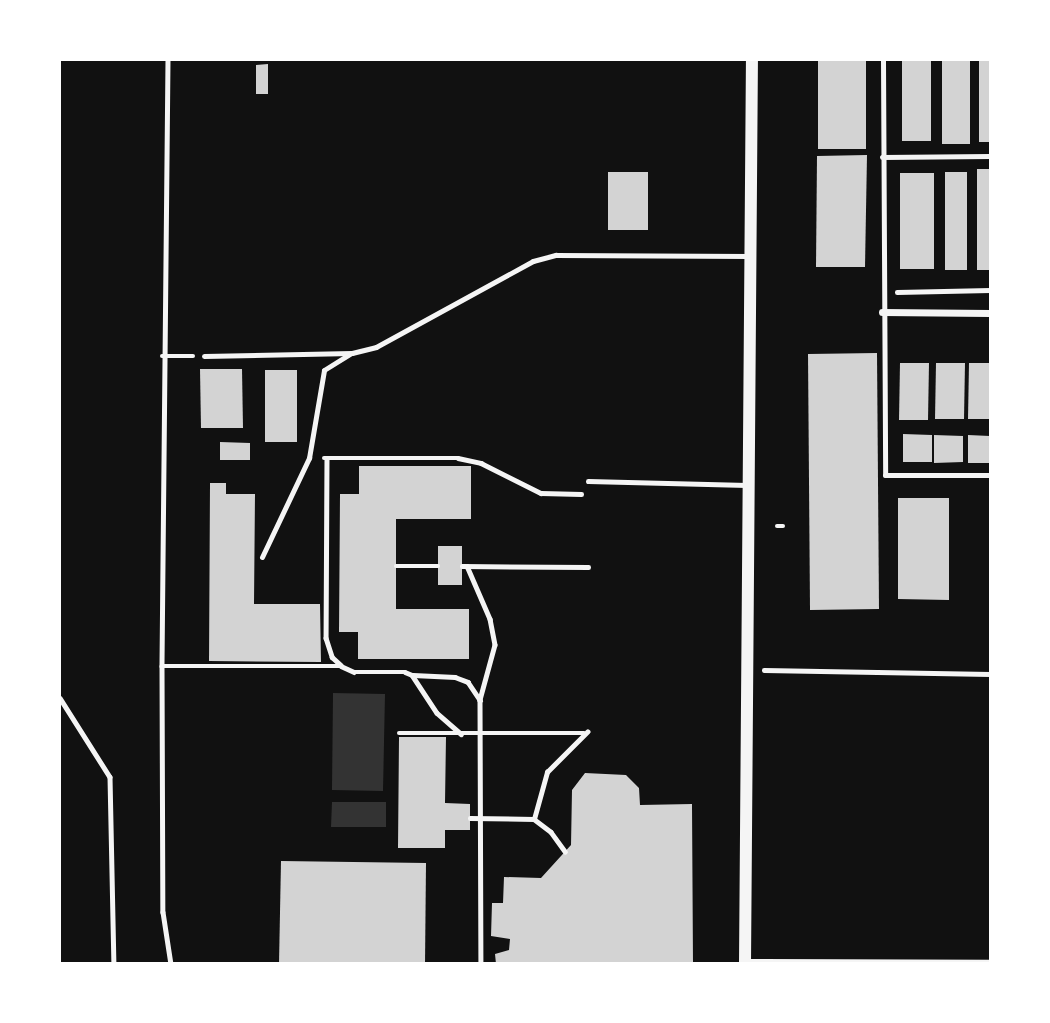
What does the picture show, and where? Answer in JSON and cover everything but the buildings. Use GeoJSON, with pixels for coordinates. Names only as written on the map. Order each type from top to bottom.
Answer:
{"type":"FeatureCollection","features":[{"type":"Feature","properties":{"kind":"street"},"geometry":{"type":"LineString","coordinates":[[752,60],[745,670],[745,963],[990,963]]}},
{"type":"Feature","properties":{"kind":"street"},"geometry":{"type":"LineString","coordinates":[[882,312],[990,313]]}},
{"type":"Feature","properties":{"kind":"lane"},"geometry":{"type":"LineString","coordinates":[[883,60],[882,312],[885,475],[990,475]]}},
{"type":"Feature","properties":{"kind":"lane"},"geometry":{"type":"LineString","coordinates":[[882,156],[990,156]]}},
{"type":"Feature","properties":{"kind":"lane"},"geometry":{"type":"LineString","coordinates":[[204,356],[352,353],[376,347],[533,261],[556,255],[749,256]]}},
{"type":"Feature","properties":{"kind":"lane"},"geometry":{"type":"LineString","coordinates":[[262,557],[309,457],[324,370],[352,353]]}},
{"type":"Feature","properties":{"kind":"lane"},"geometry":{"type":"LineString","coordinates":[[588,481],[747,485]]}},
{"type":"Feature","properties":{"kind":"path"},"geometry":{"type":"LineString","coordinates":[[168,60],[162,356],[162,666],[163,912],[171,964]]}},
{"type":"Feature","properties":{"kind":"path"},"geometry":{"type":"LineString","coordinates":[[882,292],[990,290]]}},
{"type":"Feature","properties":{"kind":"path"},"geometry":{"type":"LineString","coordinates":[[162,356],[204,356]]}},
{"type":"Feature","properties":{"kind":"path"},"geometry":{"type":"LineString","coordinates":[[309,457],[458,458],[481,463],[541,492],[588,494]]}},
{"type":"Feature","properties":{"kind":"path"},"geometry":{"type":"LineString","coordinates":[[327,457],[326,638],[332,657],[341,666],[354,672],[455,677],[468,682],[481,700]]}},
{"type":"Feature","properties":{"kind":"path"},"geometry":{"type":"LineString","coordinates":[[396,566],[438,566]]}},
{"type":"Feature","properties":{"kind":"path"},"geometry":{"type":"LineString","coordinates":[[481,964],[481,700],[493,659],[494,633],[465,566],[588,567]]}},
{"type":"Feature","properties":{"kind":"path"},"geometry":{"type":"LineString","coordinates":[[162,666],[341,666]]}},
{"type":"Feature","properties":{"kind":"path"},"geometry":{"type":"LineString","coordinates":[[745,670],[990,674]]}},
{"type":"Feature","properties":{"kind":"path"},"geometry":{"type":"LineString","coordinates":[[412,674],[437,713],[461,734]]}},
{"type":"Feature","properties":{"kind":"path"},"geometry":{"type":"LineString","coordinates":[[60,698],[110,777],[114,964]]}},
{"type":"Feature","properties":{"kind":"path"},"geometry":{"type":"LineString","coordinates":[[399,733],[586,732],[547,772],[534,819]]}},
{"type":"Feature","properties":{"kind":"path"},"geometry":{"type":"LineString","coordinates":[[470,818],[534,819],[565,852]]}},
{"type":"Feature","properties":{"kind":"shaded area"},"geometry":{"type":"Polygon","coordinates":[[[333,693],[385,694],[383,791],[332,790],[333,693]]]}},
{"type":"Feature","properties":{"kind":"shaded area"},"geometry":{"type":"Polygon","coordinates":[[[332,802],[386,802],[386,827],[331,827],[332,802]]]}}]}
